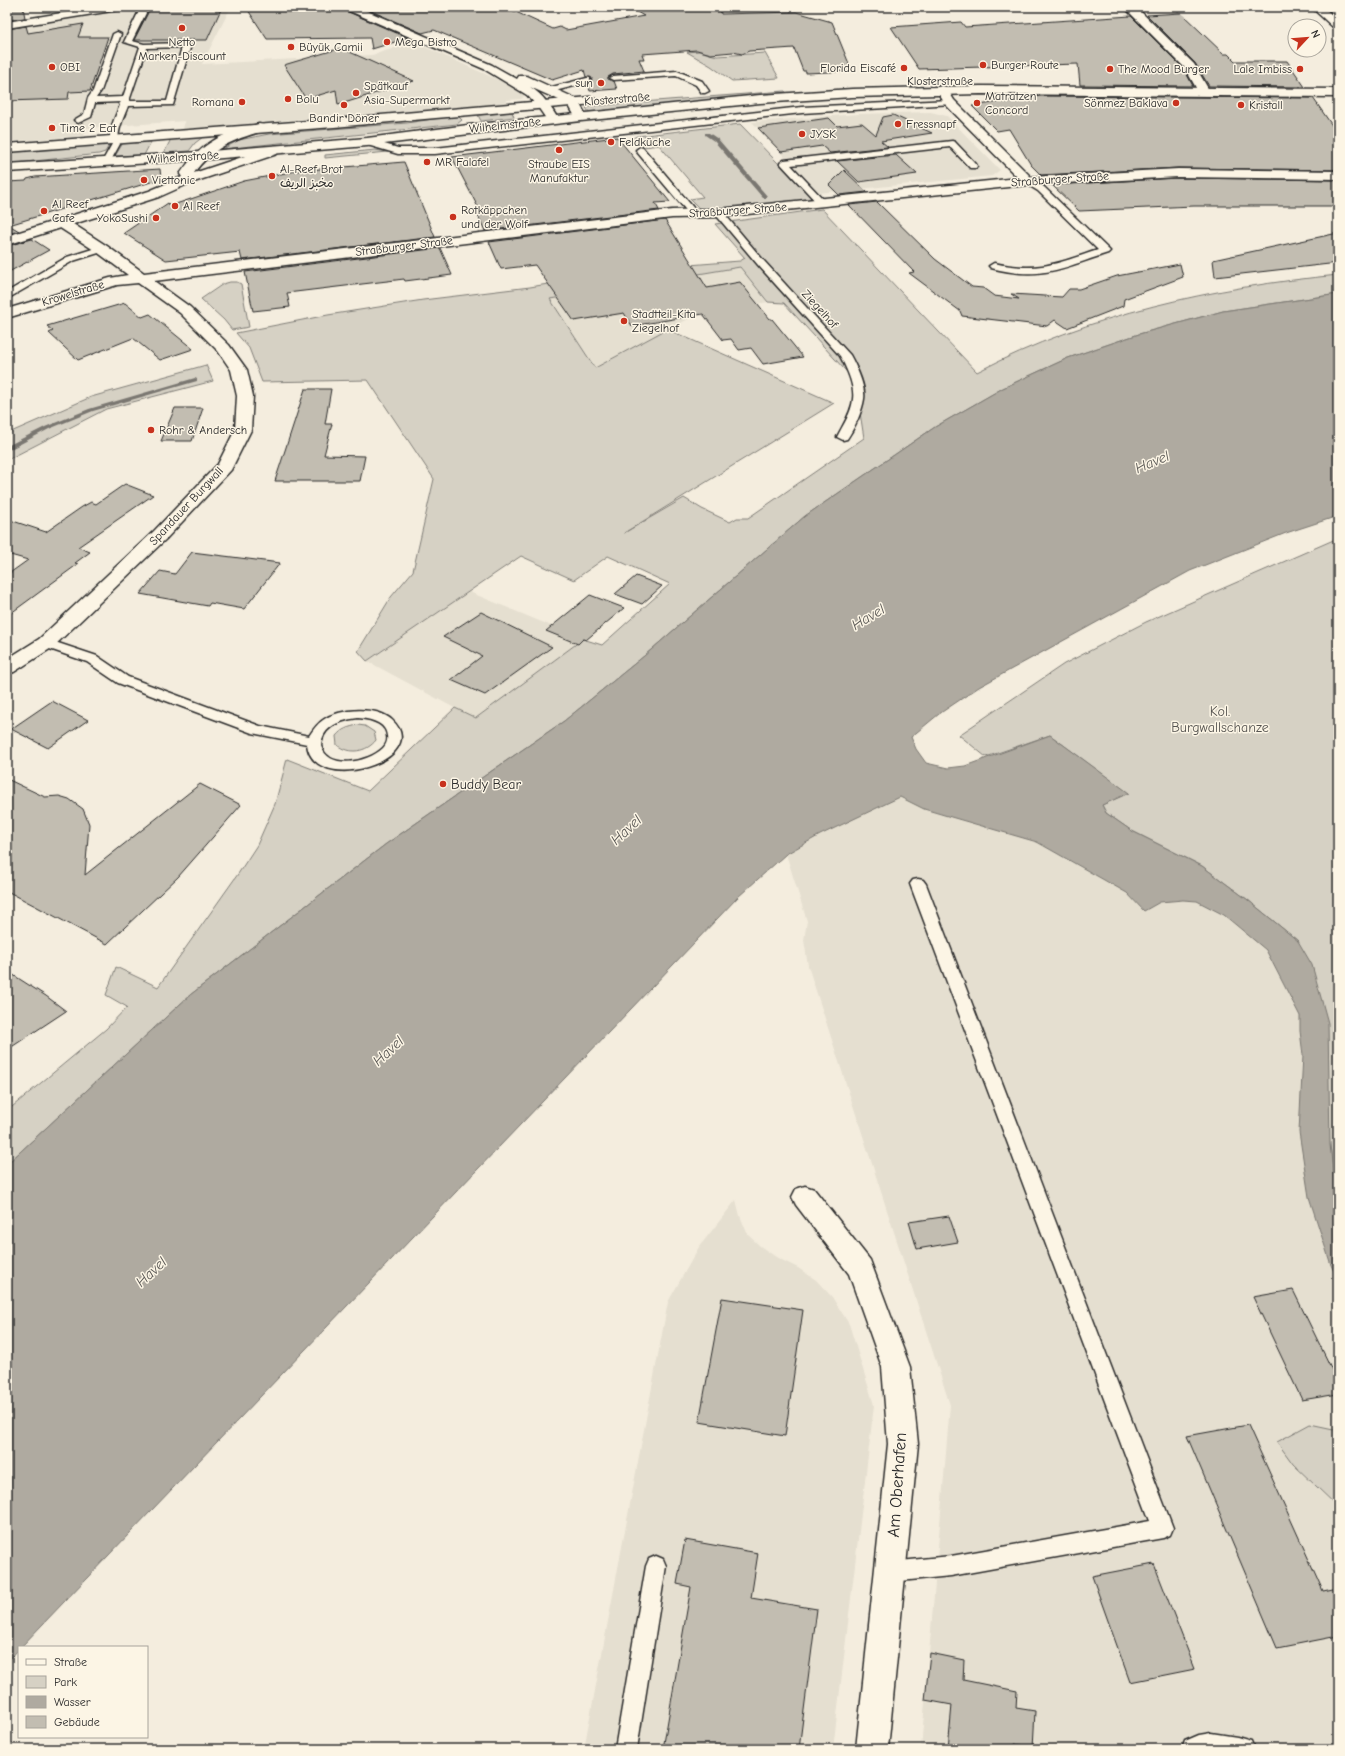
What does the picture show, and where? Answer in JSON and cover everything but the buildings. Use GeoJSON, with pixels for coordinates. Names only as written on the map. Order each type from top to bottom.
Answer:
{"type":"FeatureCollection","features":[{"type":"Feature","properties":{"kind":"street"},"geometry":{"type":"LineString","coordinates":[[7,25],[118,7]]}},
{"type":"Feature","properties":{"kind":"street"},"geometry":{"type":"LineString","coordinates":[[349,7],[488,67],[551,90],[573,102],[581,117]]}},
{"type":"Feature","properties":{"kind":"street"},"geometry":{"type":"LineString","coordinates":[[1130,7],[1190,66],[1202,87]]}},
{"type":"Feature","properties":{"kind":"street"},"geometry":{"type":"LineString","coordinates":[[1317,7],[1338,26]]}},
{"type":"Feature","properties":{"kind":"street"},"geometry":{"type":"LineString","coordinates":[[488,67],[531,92],[543,105]]}},
{"type":"Feature","properties":{"kind":"street","name":"Klosterstraße"},"geometry":{"type":"LineString","coordinates":[[823,83],[951,80],[1337,92]]}},
{"type":"Feature","properties":{"kind":"street","name":"Klosterstraße"},"geometry":{"type":"LineString","coordinates":[[553,120],[760,99],[852,93],[942,90],[1202,87]]}},
{"type":"Feature","properties":{"kind":"street"},"geometry":{"type":"LineString","coordinates":[[690,92],[719,90]]}},
{"type":"Feature","properties":{"kind":"street"},"geometry":{"type":"LineString","coordinates":[[942,90],[950,102],[1028,181]]}},
{"type":"Feature","properties":{"kind":"street","name":"Klosterstraße"},"geometry":{"type":"LineString","coordinates":[[543,105],[605,100]]}},
{"type":"Feature","properties":{"kind":"street","name":"Wilhelmstraße"},"geometry":{"type":"LineString","coordinates":[[7,148],[543,105],[553,120],[472,128],[367,142],[272,151],[7,168]]}},
{"type":"Feature","properties":{"kind":"street"},"geometry":{"type":"LineString","coordinates":[[464,112],[474,121],[472,128]]}},
{"type":"Feature","properties":{"kind":"street"},"geometry":{"type":"LineString","coordinates":[[183,181],[200,156],[216,143],[227,137],[259,128]]}},
{"type":"Feature","properties":{"kind":"street"},"geometry":{"type":"LineString","coordinates":[[7,241],[154,194],[183,181],[272,151]]}},
{"type":"Feature","properties":{"kind":"street","name":"Straßburger Straße"},"geometry":{"type":"LineString","coordinates":[[140,277],[657,216],[693,213],[719,213],[798,206],[821,202],[1028,181],[1178,173],[1338,175]]}},
{"type":"Feature","properties":{"kind":"street","name":"Spandauer Burgwall"},"geometry":{"type":"LineString","coordinates":[[7,668],[46,643],[160,535],[225,466],[243,430],[245,396],[238,370],[232,359],[205,328],[185,310],[102,249],[62,223]]}},
{"type":"Feature","properties":{"kind":"street","name":"Krowelstraße"},"geometry":{"type":"LineString","coordinates":[[7,314],[115,281],[140,277]]}},
{"type":"Feature","properties":{"kind":"street","name":"Am Oberhafen"},"geometry":{"type":"LineString","coordinates":[[805,1197],[860,1268],[896,1367],[903,1444],[872,1749]]}},
{"type":"Feature","properties":{"kind":"lane"},"geometry":{"type":"LineString","coordinates":[[91,101],[170,103],[187,45],[144,46],[128,42],[145,7]]}},
{"type":"Feature","properties":{"kind":"lane"},"geometry":{"type":"LineString","coordinates":[[78,120],[88,115],[91,101],[97,91],[117,34]]}},
{"type":"Feature","properties":{"kind":"lane"},"geometry":{"type":"LineString","coordinates":[[106,162],[116,144],[114,140],[124,102],[144,46]]}},
{"type":"Feature","properties":{"kind":"lane"},"geometry":{"type":"LineString","coordinates":[[613,78],[677,73],[699,83],[706,91]]}},
{"type":"Feature","properties":{"kind":"lane"},"geometry":{"type":"LineString","coordinates":[[551,90],[587,80]]}},
{"type":"Feature","properties":{"kind":"lane"},"geometry":{"type":"LineString","coordinates":[[852,93],[870,106]]}},
{"type":"Feature","properties":{"kind":"lane"},"geometry":{"type":"LineString","coordinates":[[367,142],[398,151],[413,152],[721,118],[870,106],[950,102]]}},
{"type":"Feature","properties":{"kind":"lane"},"geometry":{"type":"LineString","coordinates":[[581,117],[591,133]]}},
{"type":"Feature","properties":{"kind":"lane"},"geometry":{"type":"LineString","coordinates":[[821,202],[784,163],[952,144],[974,166]]}},
{"type":"Feature","properties":{"kind":"lane"},"geometry":{"type":"LineString","coordinates":[[640,150],[693,213]]}},
{"type":"Feature","properties":{"kind":"lane"},"geometry":{"type":"LineString","coordinates":[[994,266],[1016,270],[1047,270],[1105,251],[1041,189],[1028,181]]}},
{"type":"Feature","properties":{"kind":"lane","name":"Ziegelhof"},"geometry":{"type":"LineString","coordinates":[[719,213],[761,263],[845,355],[854,374],[859,398],[853,416],[843,437]]}},
{"type":"Feature","properties":{"kind":"lane"},"geometry":{"type":"LineString","coordinates":[[7,296],[70,259],[102,249]]}},
{"type":"Feature","properties":{"kind":"lane"},"geometry":{"type":"LineString","coordinates":[[46,643],[92,659],[123,680],[257,730],[313,741]]}},
{"type":"Feature","properties":{"kind":"lane"},"geometry":{"type":"LineString","coordinates":[[358,714],[374,716],[388,723],[393,729],[394,738],[392,747],[378,758],[359,765],[344,766],[331,763],[321,757],[315,750],[313,741],[316,733],[328,722],[345,716],[358,714]]}},
{"type":"Feature","properties":{"kind":"lane"},"geometry":{"type":"LineString","coordinates":[[890,1572],[951,1566],[1163,1528],[918,884]]}},
{"type":"Feature","properties":{"kind":"lane"},"geometry":{"type":"LineString","coordinates":[[626,1749],[656,1566]]}},
{"type":"Feature","properties":{"kind":"lane"},"geometry":{"type":"LineString","coordinates":[[1193,1749],[1216,1744],[1242,1749]]}},
{"type":"Feature","properties":{"kind":"shaded area"},"geometry":{"type":"Polygon","coordinates":[[[134,7],[231,7],[202,64],[372,55],[414,42],[516,88],[524,94],[524,96],[521,99],[506,100],[507,103],[183,129],[185,121],[86,128],[84,136],[7,142],[7,28],[134,7]]]}},
{"type":"Feature","properties":{"kind":"shaded area"},"geometry":{"type":"Polygon","coordinates":[[[931,112],[947,116],[1000,170],[992,176],[818,193],[752,122],[859,114],[931,112]]]}},
{"type":"Feature","properties":{"kind":"shaded area","name":"Stadtteil-Kita Ziegelhof"},"geometry":{"type":"Polygon","coordinates":[[[740,267],[768,302],[698,314],[595,368],[550,299],[740,267]]]}},
{"type":"Feature","properties":{"kind":"shaded area"},"geometry":{"type":"Polygon","coordinates":[[[467,591],[583,639],[475,719],[367,661],[467,591]]]}},
{"type":"Feature","properties":{"kind":"shaded area"},"geometry":{"type":"Polygon","coordinates":[[[900,797],[924,809],[1037,842],[1127,893],[1144,911],[1160,902],[1183,900],[1197,901],[1224,915],[1266,950],[1300,1016],[1309,1197],[1331,1265],[1338,1280],[1338,1431],[1293,1464],[1338,1507],[1338,1749],[921,1749],[950,1405],[808,966],[804,940],[807,921],[786,854],[820,835],[900,797]]]}},
{"type":"Feature","properties":{"kind":"shaded area"},"geometry":{"type":"Polygon","coordinates":[[[736,1200],[740,1216],[748,1235],[760,1246],[776,1257],[798,1268],[816,1280],[832,1297],[849,1324],[874,1405],[833,1749],[584,1749],[668,1302],[699,1247],[736,1200]]]}},
{"type":"Feature","properties":{"kind":"green space"},"geometry":{"type":"Polygon","coordinates":[[[699,51],[717,56],[765,53],[779,78],[732,81],[711,66],[687,52],[699,51]]]}},
{"type":"Feature","properties":{"kind":"green space"},"geometry":{"type":"Polygon","coordinates":[[[785,91],[786,93],[592,112],[589,112],[586,108],[591,106],[785,91]]]}},
{"type":"Feature","properties":{"kind":"green space"},"geometry":{"type":"Polygon","coordinates":[[[512,112],[514,117],[481,121],[478,115],[512,112]]]}},
{"type":"Feature","properties":{"kind":"green space"},"geometry":{"type":"Polygon","coordinates":[[[452,116],[459,117],[462,120],[457,124],[223,149],[239,140],[269,134],[407,123],[452,116]]]}},
{"type":"Feature","properties":{"kind":"green space"},"geometry":{"type":"Polygon","coordinates":[[[740,124],[810,196],[811,198],[809,200],[723,210],[699,208],[690,199],[703,197],[659,145],[648,147],[638,146],[632,141],[633,138],[637,136],[740,124]]]}},
{"type":"Feature","properties":{"kind":"green space"},"geometry":{"type":"Polygon","coordinates":[[[203,137],[195,143],[189,151],[164,153],[171,139],[203,137]]]}},
{"type":"Feature","properties":{"kind":"green space"},"geometry":{"type":"Polygon","coordinates":[[[152,140],[144,155],[115,156],[123,143],[152,140]]]}},
{"type":"Feature","properties":{"kind":"green space"},"geometry":{"type":"Polygon","coordinates":[[[110,144],[105,152],[99,154],[7,164],[7,152],[110,144]]]}},
{"type":"Feature","properties":{"kind":"green space"},"geometry":{"type":"Polygon","coordinates":[[[375,150],[388,152],[325,158],[325,155],[375,150]]]}},
{"type":"Feature","properties":{"kind":"green space"},"geometry":{"type":"Polygon","coordinates":[[[822,209],[977,372],[1063,334],[1153,306],[1199,296],[1291,280],[1338,275],[1338,294],[1223,311],[1139,334],[1068,358],[1003,388],[935,427],[805,516],[644,656],[564,721],[386,844],[190,995],[7,1164],[7,1111],[106,1029],[127,1007],[106,995],[116,967],[158,987],[257,845],[275,804],[287,759],[368,791],[455,708],[476,718],[583,639],[602,645],[670,584],[608,556],[574,580],[521,556],[367,661],[358,651],[391,597],[413,571],[434,479],[368,380],[262,382],[249,348],[236,333],[328,315],[423,300],[530,287],[638,269],[740,261],[745,258],[715,224],[822,209]],[[740,267],[550,299],[595,368],[667,329],[834,403],[624,533],[684,498],[702,509],[730,522],[737,518],[748,518],[864,438],[855,381],[784,303],[768,302],[740,267]]]}},
{"type":"Feature","properties":{"kind":"green space"},"geometry":{"type":"Polygon","coordinates":[[[237,282],[241,284],[249,327],[232,330],[224,320],[201,299],[223,284],[237,282]]]}},
{"type":"Feature","properties":{"kind":"green space"},"geometry":{"type":"Polygon","coordinates":[[[206,365],[213,381],[106,409],[7,460],[7,434],[11,432],[91,397],[206,365]]]}},
{"type":"Feature","properties":{"kind":"green space","name":"Kol. Burgwallschanze"},"geometry":{"type":"Polygon","coordinates":[[[1338,538],[1338,1210],[1330,1145],[1298,941],[1248,900],[1202,866],[1132,831],[1106,813],[1102,805],[1128,793],[1050,735],[986,757],[959,735],[1064,664],[1146,622],[1338,538]]]}},
{"type":"Feature","properties":{"kind":"green space"},"geometry":{"type":"Polygon","coordinates":[[[358,725],[365,726],[374,732],[376,740],[368,747],[358,751],[347,750],[337,745],[336,736],[338,734],[346,729],[358,725]]]}},
{"type":"Feature","properties":{"kind":"green space"},"geometry":{"type":"Polygon","coordinates":[[[1310,1424],[1338,1430],[1338,1507],[1293,1464],[1277,1442],[1310,1424]]]}},
{"type":"Feature","properties":{"kind":"water","name":"Havel"},"geometry":{"type":"Polygon","coordinates":[[[1338,294],[1338,516],[1286,533],[1190,571],[979,687],[939,714],[911,737],[916,749],[926,763],[948,768],[965,766],[1050,735],[1129,793],[1102,805],[1106,813],[1132,831],[1202,866],[1248,900],[1298,941],[1312,965],[1328,1023],[1330,1145],[1338,1210],[1338,1280],[1331,1265],[1309,1197],[1299,1132],[1303,1055],[1300,1016],[1266,950],[1224,915],[1197,901],[1183,900],[1160,902],[1144,911],[1127,893],[1037,842],[924,809],[900,797],[820,835],[786,854],[738,897],[22,1646],[18,1646],[18,1650],[7,1662],[7,1164],[190,995],[386,844],[564,721],[644,656],[805,516],[935,427],[1003,388],[1068,358],[1139,334],[1223,311],[1338,294]]]}},
{"type":"Feature","properties":{"kind":"waterway"},"geometry":{"type":"LineString","coordinates":[[707,134],[716,140],[765,197]]}},
{"type":"Feature","properties":{"kind":"waterway"},"geometry":{"type":"LineString","coordinates":[[7,449],[47,428],[91,410],[195,380]]}},
{"type":"Feature","properties":{"kind":"place","name":"Netto Marken-Discount"},"geometry":{"type":"Point","coordinates":[182,28]}},
{"type":"Feature","properties":{"kind":"place","name":"Mega Bistro"},"geometry":{"type":"Point","coordinates":[387,42]}},
{"type":"Feature","properties":{"kind":"place","name":"Büyük Camii"},"geometry":{"type":"Point","coordinates":[291,47]}},
{"type":"Feature","properties":{"kind":"place","name":"Burger Route"},"geometry":{"type":"Point","coordinates":[983,65]}},
{"type":"Feature","properties":{"kind":"place","name":"OBI"},"geometry":{"type":"Point","coordinates":[52,67]}},
{"type":"Feature","properties":{"kind":"place","name":"Florida Eiscafé"},"geometry":{"type":"Point","coordinates":[904,68]}},
{"type":"Feature","properties":{"kind":"place","name":"The Mood Burger"},"geometry":{"type":"Point","coordinates":[1110,69]}},
{"type":"Feature","properties":{"kind":"place","name":"Lale Imbiss"},"geometry":{"type":"Point","coordinates":[1300,69]}},
{"type":"Feature","properties":{"kind":"place","name":"sun"},"geometry":{"type":"Point","coordinates":[601,83]}},
{"type":"Feature","properties":{"kind":"place","name":"Spätkauf Asia-Supermarkt"},"geometry":{"type":"Point","coordinates":[356,93]}},
{"type":"Feature","properties":{"kind":"place","name":"Bolu"},"geometry":{"type":"Point","coordinates":[288,99]}},
{"type":"Feature","properties":{"kind":"place","name":"Romana"},"geometry":{"type":"Point","coordinates":[242,102]}},
{"type":"Feature","properties":{"kind":"place","name":"Matratzen Concord"},"geometry":{"type":"Point","coordinates":[977,103]}},
{"type":"Feature","properties":{"kind":"place","name":"Sönmez Baklava"},"geometry":{"type":"Point","coordinates":[1176,103]}},
{"type":"Feature","properties":{"kind":"place","name":"Bandir Döner"},"geometry":{"type":"Point","coordinates":[344,105]}},
{"type":"Feature","properties":{"kind":"place","name":"Kristall"},"geometry":{"type":"Point","coordinates":[1241,105]}},
{"type":"Feature","properties":{"kind":"place","name":"Fressnapf"},"geometry":{"type":"Point","coordinates":[898,124]}},
{"type":"Feature","properties":{"kind":"place","name":"Time 2 Eat"},"geometry":{"type":"Point","coordinates":[52,128]}},
{"type":"Feature","properties":{"kind":"place","name":"JYSK"},"geometry":{"type":"Point","coordinates":[802,134]}},
{"type":"Feature","properties":{"kind":"place","name":"Feldküche"},"geometry":{"type":"Point","coordinates":[611,142]}},
{"type":"Feature","properties":{"kind":"place","name":"Straube EIS Manufaktur"},"geometry":{"type":"Point","coordinates":[559,150]}},
{"type":"Feature","properties":{"kind":"place","name":"MR Falafel"},"geometry":{"type":"Point","coordinates":[427,162]}},
{"type":"Feature","properties":{"kind":"place","name":"Al-Reef Brot مخبز الريف"},"geometry":{"type":"Point","coordinates":[272,176]}},
{"type":"Feature","properties":{"kind":"place","name":"Viettonic"},"geometry":{"type":"Point","coordinates":[144,180]}},
{"type":"Feature","properties":{"kind":"place","name":"Al Reef"},"geometry":{"type":"Point","coordinates":[175,206]}},
{"type":"Feature","properties":{"kind":"place","name":"Al Reef Cafe"},"geometry":{"type":"Point","coordinates":[44,211]}},
{"type":"Feature","properties":{"kind":"place","name":"Rotkäppchen und der Wolf"},"geometry":{"type":"Point","coordinates":[453,217]}},
{"type":"Feature","properties":{"kind":"place","name":"YokoSushi"},"geometry":{"type":"Point","coordinates":[156,218]}},
{"type":"Feature","properties":{"kind":"place","name":"Stadtteil-Kita Ziegelhof"},"geometry":{"type":"Point","coordinates":[624,321]}},
{"type":"Feature","properties":{"kind":"place","name":"Rohr & Andersch"},"geometry":{"type":"Point","coordinates":[151,430]}},
{"type":"Feature","properties":{"kind":"place","name":"Buddy Bear"},"geometry":{"type":"Point","coordinates":[443,784]}}]}
